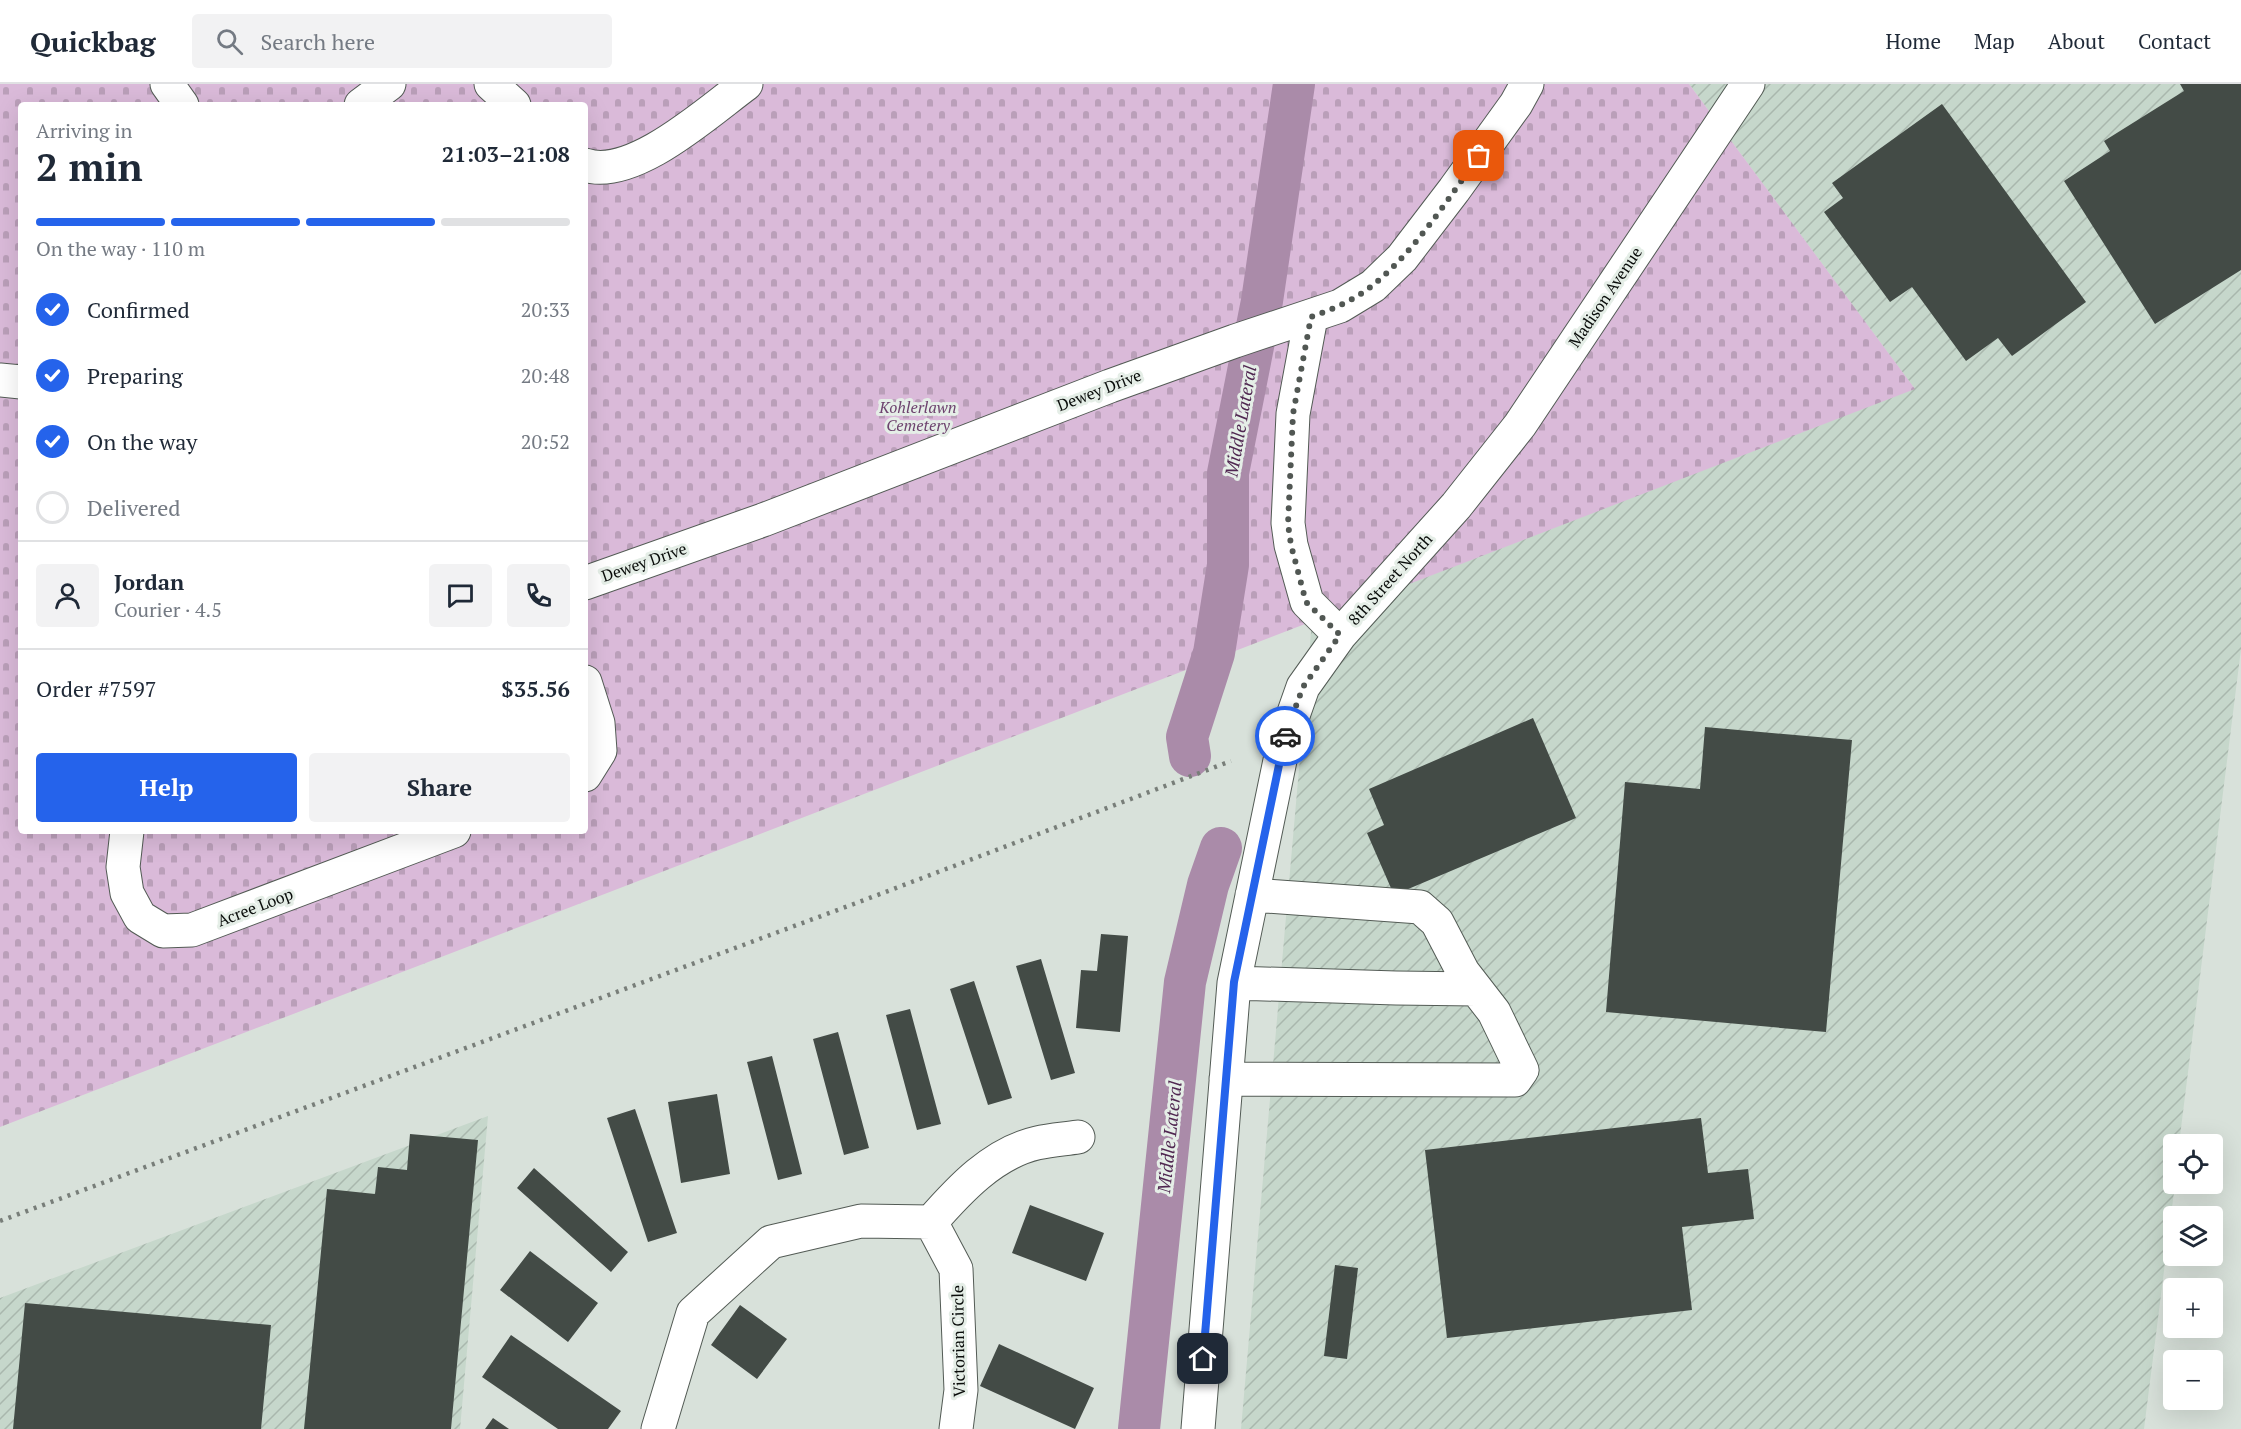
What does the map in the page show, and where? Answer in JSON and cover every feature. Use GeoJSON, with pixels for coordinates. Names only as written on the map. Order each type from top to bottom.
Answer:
{"type":"FeatureCollection","features":[{"type":"Feature","properties":{"kind":"street"},"geometry":{"type":"LineString","coordinates":[[167,84],[180,102]]}},
{"type":"Feature","properties":{"kind":"street"},"geometry":{"type":"LineString","coordinates":[[365,102],[389,84]]}},
{"type":"Feature","properties":{"kind":"street"},"geometry":{"type":"LineString","coordinates":[[491,84],[511,102]]}},
{"type":"Feature","properties":{"kind":"street"},"geometry":{"type":"LineString","coordinates":[[588,166],[618,165],[652,152],[746,84]]}},
{"type":"Feature","properties":{"kind":"street","name":"Dewey Drive"},"geometry":{"type":"LineString","coordinates":[[588,582],[763,520],[1235,340],[1340,306],[1372,285],[1402,258],[1516,104],[1527,84]]}},
{"type":"Feature","properties":{"kind":"street","name":"Madison Avenue"},"geometry":{"type":"LineString","coordinates":[[1456,506],[1520,425],[1748,84]]}},
{"type":"Feature","properties":{"kind":"street"},"geometry":{"type":"LineString","coordinates":[[1311,317],[1293,414],[1288,524],[1306,602],[1340,635]]}},
{"type":"Feature","properties":{"kind":"street"},"geometry":{"type":"LineString","coordinates":[[0,380],[18,382]]}},
{"type":"Feature","properties":{"kind":"street","name":"8th Street North"},"geometry":{"type":"LineString","coordinates":[[1197,1429],[1234,982],[1284,741],[1303,687],[1340,635],[1456,506]]}},
{"type":"Feature","properties":{"kind":"street"},"geometry":{"type":"LineString","coordinates":[[588,691],[598,723],[600,751],[588,770]]}},
{"type":"Feature","properties":{"kind":"street","name":"Acree Loop"},"geometry":{"type":"LineString","coordinates":[[127,834],[123,867],[127,893],[141,917],[163,931],[192,930],[446,834]]}},
{"type":"Feature","properties":{"kind":"street"},"geometry":{"type":"LineString","coordinates":[[1226,1079],[1515,1080],[1522,1070],[1494,1012],[1463,972],[1437,922],[1420,907],[1252,895]]}},
{"type":"Feature","properties":{"kind":"street"},"geometry":{"type":"LineString","coordinates":[[1234,982],[1396,988],[1476,988]]}},
{"type":"Feature","properties":{"kind":"street"},"geometry":{"type":"LineString","coordinates":[[658,1429],[693,1313],[771,1242],[861,1221],[931,1222],[958,1191],[998,1160],[1035,1144],[1078,1137]]}},
{"type":"Feature","properties":{"kind":"street","name":"Victorian Circle"},"geometry":{"type":"LineString","coordinates":[[931,1222],[956,1269],[961,1390],[956,1429]]}},
{"type":"Feature","properties":{"kind":"shaded area"},"geometry":{"type":"Polygon","coordinates":[[[1689,84],[2241,84],[2241,649],[2180,1134],[2163,1134],[2163,1194],[2174,1194],[2172,1206],[2163,1206],[2165,1266],[2144,1429],[1241,1429],[1312,621],[1914,388],[1689,84]]]}},
{"type":"Feature","properties":{"kind":"shaded area"},"geometry":{"type":"Polygon","coordinates":[[[488,1116],[460,1429],[0,1429],[0,1298],[488,1116]]]}},
{"type":"Feature","properties":{"kind":"green space","name":"Kohlerlawn Cemetery"},"geometry":{"type":"Polygon","coordinates":[[[0,84],[1689,84],[1915,389],[0,1127],[0,84]]]}},
{"type":"Feature","properties":{"kind":"building"},"geometry":{"type":"Polygon","coordinates":[[[2180,84],[2241,84],[2241,270],[2155,324],[2064,181],[2110,151],[2104,141],[2184,91],[2180,84]]]}},
{"type":"Feature","properties":{"kind":"building"},"geometry":{"type":"Polygon","coordinates":[[[1942,104],[2086,302],[2012,356],[1998,338],[1966,361],[1912,287],[1890,302],[1824,212],[1843,198],[1832,183],[1942,104]]]}},
{"type":"Feature","properties":{"kind":"building"},"geometry":{"type":"Polygon","coordinates":[[[1533,718],[1576,818],[1394,895],[1367,833],[1384,825],[1369,789],[1533,718]]]}},
{"type":"Feature","properties":{"kind":"building"},"geometry":{"type":"Polygon","coordinates":[[[1705,727],[1852,740],[1826,1032],[1606,1012],[1625,782],[1700,789],[1705,727]]]}},
{"type":"Feature","properties":{"kind":"building"},"geometry":{"type":"Polygon","coordinates":[[[1101,934],[1128,936],[1120,1032],[1076,1028],[1081,970],[1097,971],[1101,934]]]}},
{"type":"Feature","properties":{"kind":"building"},"geometry":{"type":"Polygon","coordinates":[[[1041,959],[1075,1073],[1051,1080],[1016,966],[1041,959]]]}},
{"type":"Feature","properties":{"kind":"building"},"geometry":{"type":"Polygon","coordinates":[[[974,981],[1012,1098],[988,1105],[950,989],[974,981]]]}},
{"type":"Feature","properties":{"kind":"building"},"geometry":{"type":"Polygon","coordinates":[[[910,1009],[941,1124],[917,1130],[886,1015],[910,1009]]]}},
{"type":"Feature","properties":{"kind":"building"},"geometry":{"type":"Polygon","coordinates":[[[838,1032],[869,1148],[844,1155],[813,1039],[838,1032]]]}},
{"type":"Feature","properties":{"kind":"building"},"geometry":{"type":"Polygon","coordinates":[[[772,1056],[802,1174],[778,1180],[747,1062],[772,1056]]]}},
{"type":"Feature","properties":{"kind":"building"},"geometry":{"type":"Polygon","coordinates":[[[717,1094],[730,1174],[681,1183],[668,1102],[717,1094]]]}},
{"type":"Feature","properties":{"kind":"building"},"geometry":{"type":"Polygon","coordinates":[[[635,1109],[677,1233],[648,1242],[607,1118],[635,1109]]]}},
{"type":"Feature","properties":{"kind":"building"},"geometry":{"type":"Polygon","coordinates":[[[1701,1118],[1708,1173],[1748,1169],[1754,1219],[1682,1227],[1692,1310],[1447,1338],[1425,1150],[1701,1118]]]}},
{"type":"Feature","properties":{"kind":"building"},"geometry":{"type":"Polygon","coordinates":[[[410,1134],[478,1140],[451,1429],[304,1429],[327,1189],[375,1194],[378,1167],[407,1170],[410,1134]]]}},
{"type":"Feature","properties":{"kind":"building"},"geometry":{"type":"Polygon","coordinates":[[[534,1168],[628,1252],[611,1272],[517,1188],[534,1168]]]}},
{"type":"Feature","properties":{"kind":"building"},"geometry":{"type":"Polygon","coordinates":[[[1030,1205],[1104,1233],[1086,1281],[1012,1253],[1030,1205]]]}},
{"type":"Feature","properties":{"kind":"building"},"geometry":{"type":"Polygon","coordinates":[[[530,1251],[598,1303],[568,1342],[500,1290],[530,1251]]]}},
{"type":"Feature","properties":{"kind":"building"},"geometry":{"type":"Polygon","coordinates":[[[1335,1265],[1358,1268],[1347,1359],[1324,1356],[1335,1265]]]}},
{"type":"Feature","properties":{"kind":"building"},"geometry":{"type":"Polygon","coordinates":[[[25,1303],[271,1325],[261,1429],[13,1429],[25,1303]]]}},
{"type":"Feature","properties":{"kind":"building"},"geometry":{"type":"Polygon","coordinates":[[[740,1305],[787,1339],[757,1379],[711,1345],[740,1305]]]}},
{"type":"Feature","properties":{"kind":"building"},"geometry":{"type":"Polygon","coordinates":[[[511,1335],[621,1411],[608,1429],[558,1429],[482,1377],[511,1335]]]}},
{"type":"Feature","properties":{"kind":"building"},"geometry":{"type":"Polygon","coordinates":[[[999,1344],[1094,1388],[1075,1429],[980,1386],[999,1344]]]}},
{"type":"Feature","properties":{"kind":"building"},"geometry":{"type":"Polygon","coordinates":[[[493,1418],[509,1429],[485,1429],[493,1418]]]}},
{"type":"Feature","properties":{"kind":"waterway","name":"Middle Lateral"},"geometry":{"type":"LineString","coordinates":[[1190,756],[1187,737],[1214,653],[1228,565],[1228,473],[1262,301],[1294,84]]}},
{"type":"Feature","properties":{"kind":"waterway","name":"Middle Lateral"},"geometry":{"type":"LineString","coordinates":[[1139,1429],[1185,982],[1208,885],[1221,848]]}},
{"type":"Feature","properties":{"kind":"railway"},"geometry":{"type":"LineString","coordinates":[[0,1221],[859,902],[1231,761]]}},
{"type":"Feature","properties":{"kind":"way so far"},"geometry":{"type":"LineString","coordinates":[[1285,736],[1303,687],[1340,635],[1306,602],[1288,524],[1293,414],[1311,317],[1340,306],[1372,285],[1402,258],[1479,156]]}},
{"type":"Feature","properties":{"kind":"route"},"geometry":{"type":"LineString","coordinates":[[1203,1359],[1234,982],[1285,736]]}}]}
